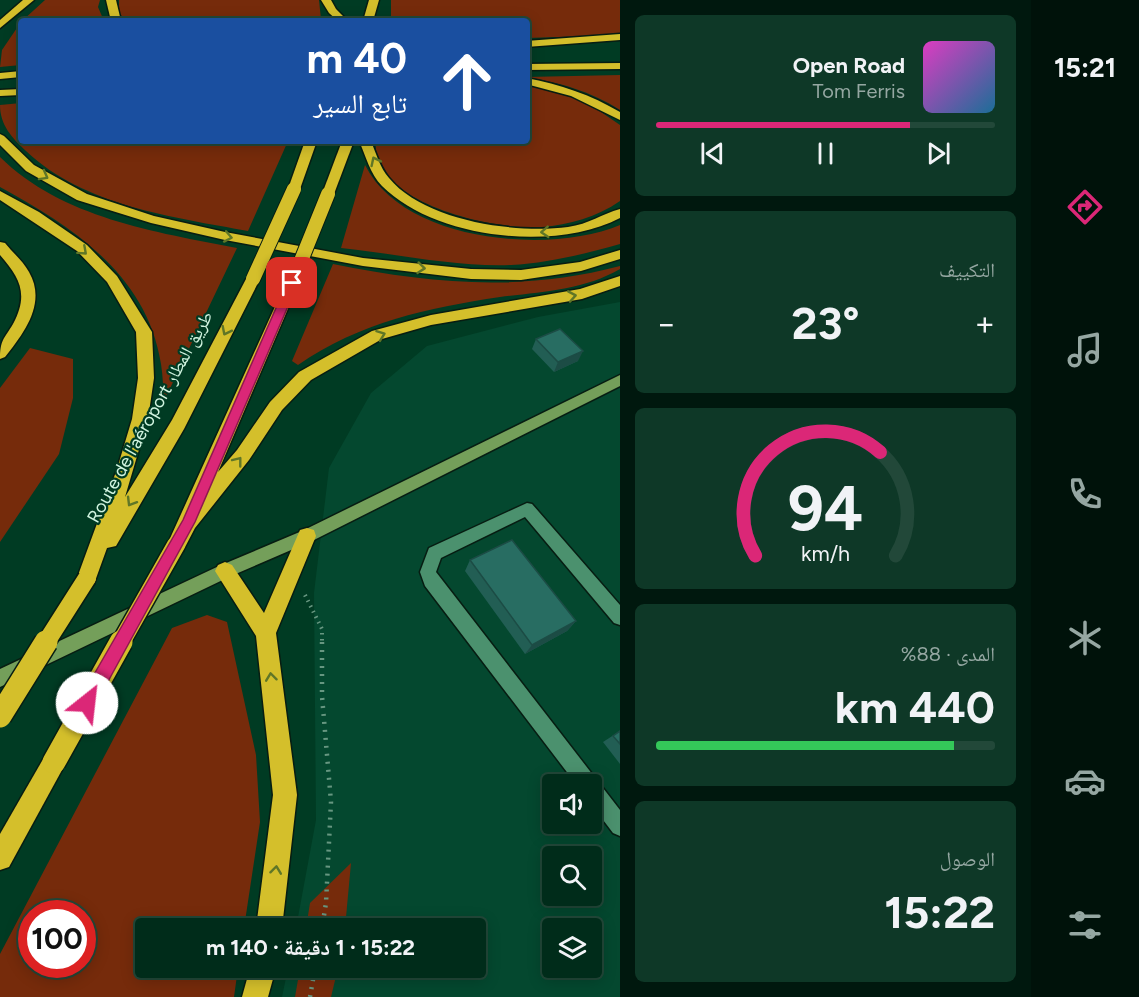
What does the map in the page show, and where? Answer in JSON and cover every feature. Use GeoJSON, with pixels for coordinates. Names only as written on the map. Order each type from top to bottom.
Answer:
{"type":"FeatureCollection","features":[{"type":"Feature","properties":{"kind":"highway"},"geometry":{"type":"LineString","coordinates":[[0,25],[29,0]]}},
{"type":"Feature","properties":{"kind":"highway"},"geometry":{"type":"LineString","coordinates":[[111,0],[115,18]]}},
{"type":"Feature","properties":{"kind":"highway"},"geometry":{"type":"LineString","coordinates":[[326,0],[332,11],[341,16]]}},
{"type":"Feature","properties":{"kind":"highway"},"geometry":{"type":"LineString","coordinates":[[367,0],[369,18]]}},
{"type":"Feature","properties":{"kind":"highway"},"geometry":{"type":"LineString","coordinates":[[369,18],[374,0]]}},
{"type":"Feature","properties":{"kind":"highway"},"geometry":{"type":"LineString","coordinates":[[530,46],[620,38]]}},
{"type":"Feature","properties":{"kind":"highway"},"geometry":{"type":"LineString","coordinates":[[530,46],[620,48]]}},
{"type":"Feature","properties":{"kind":"highway"},"geometry":{"type":"LineString","coordinates":[[530,67],[620,66]]}},
{"type":"Feature","properties":{"kind":"highway"},"geometry":{"type":"LineString","coordinates":[[0,76],[18,74]]}},
{"type":"Feature","properties":{"kind":"highway"},"geometry":{"type":"LineString","coordinates":[[530,82],[573,92],[590,99],[620,117]]}},
{"type":"Feature","properties":{"kind":"highway"},"geometry":{"type":"LineString","coordinates":[[0,93],[18,92]]}},
{"type":"Feature","properties":{"kind":"highway"},"geometry":{"type":"LineString","coordinates":[[0,138],[30,168],[82,197],[151,219],[225,236],[363,262],[471,274],[521,275],[581,266],[620,254]]}},
{"type":"Feature","properties":{"kind":"highway","name":"Route de l'aéroport طريق المطار"},"geometry":{"type":"LineString","coordinates":[[87,578],[178,424],[253,279],[294,189],[310,144]]}},
{"type":"Feature","properties":{"kind":"highway"},"geometry":{"type":"LineString","coordinates":[[0,858],[188,522],[292,283],[347,144]]}},
{"type":"Feature","properties":{"kind":"highway"},"geometry":{"type":"LineString","coordinates":[[366,144],[384,182],[401,196],[442,218],[505,231],[540,232],[592,228],[620,213]]}},
{"type":"Feature","properties":{"kind":"highway"},"geometry":{"type":"LineString","coordinates":[[0,195],[82,248],[112,279],[144,332],[146,378],[140,419],[126,469],[87,578],[0,716]]}},
{"type":"Feature","properties":{"kind":"highway"},"geometry":{"type":"LineString","coordinates":[[0,246],[23,273],[31,296],[25,318],[0,353]]}},
{"type":"Feature","properties":{"kind":"highway"},"geometry":{"type":"LineString","coordinates":[[188,522],[243,455],[276,406],[305,376],[325,364],[377,335],[420,323],[582,294],[620,281]]}},
{"type":"Feature","properties":{"kind":"highway"},"geometry":{"type":"LineString","coordinates":[[266,633],[307,536]]}},
{"type":"Feature","properties":{"kind":"highway"},"geometry":{"type":"LineString","coordinates":[[225,571],[266,633],[285,795],[270,918]]}},
{"type":"Feature","properties":{"kind":"highway"},"geometry":{"type":"LineString","coordinates":[[255,997],[260,978]]}},
{"type":"Feature","properties":{"kind":"main road"},"geometry":{"type":"LineString","coordinates":[[0,678],[225,571],[307,536],[620,380]]}},
{"type":"Feature","properties":{"kind":"lane"},"geometry":{"type":"LineString","coordinates":[[580,774],[430,581],[428,572],[435,553],[526,509],[620,616]]}},
{"type":"Feature","properties":{"kind":"lane"},"geometry":{"type":"LineString","coordinates":[[602,802],[620,826]]}},
{"type":"Feature","properties":{"kind":"path"},"geometry":{"type":"LineString","coordinates":[[293,569],[322,629],[322,696],[331,802],[324,918]]}},
{"type":"Feature","properties":{"kind":"path"},"geometry":{"type":"LineString","coordinates":[[310,997],[313,978]]}},
{"type":"Feature","properties":{"kind":"shaded area"},"geometry":{"type":"Polygon","coordinates":[[[45,0],[100,0],[98,7],[103,18],[25,18],[45,0]]]}},
{"type":"Feature","properties":{"kind":"shaded area"},"geometry":{"type":"Polygon","coordinates":[[[119,0],[319,0],[321,18],[123,18],[119,12],[119,0]]]}},
{"type":"Feature","properties":{"kind":"shaded area"},"geometry":{"type":"Polygon","coordinates":[[[391,0],[620,0],[620,35],[530,38],[530,18],[391,18],[391,0]]]}},
{"type":"Feature","properties":{"kind":"shaded area"},"geometry":{"type":"Polygon","coordinates":[[[18,26],[18,65],[0,67],[2,50],[18,26]]]}},
{"type":"Feature","properties":{"kind":"shaded area"},"geometry":{"type":"Polygon","coordinates":[[[620,75],[620,110],[575,89],[530,77],[620,75]]]}},
{"type":"Feature","properties":{"kind":"shaded area"},"geometry":{"type":"Polygon","coordinates":[[[530,86],[585,101],[620,125],[620,201],[592,216],[562,224],[521,227],[496,224],[439,209],[414,197],[393,182],[380,163],[377,144],[530,144],[530,86]]]}},
{"type":"Feature","properties":{"kind":"shaded area"},"geometry":{"type":"Polygon","coordinates":[[[18,103],[18,143],[2,119],[0,105],[18,103]]]}},
{"type":"Feature","properties":{"kind":"shaded area"},"geometry":{"type":"Polygon","coordinates":[[[19,144],[287,144],[248,231],[160,214],[102,197],[49,170],[19,144]]]}},
{"type":"Feature","properties":{"kind":"shaded area"},"geometry":{"type":"Polygon","coordinates":[[[0,157],[25,178],[52,195],[81,208],[142,228],[237,248],[164,401],[161,364],[153,332],[140,304],[123,279],[103,257],[54,219],[0,187],[0,157]]]}},
{"type":"Feature","properties":{"kind":"shaded area"},"geometry":{"type":"Polygon","coordinates":[[[365,165],[384,191],[411,211],[444,226],[480,235],[518,240],[556,239],[590,234],[620,225],[620,244],[566,258],[511,265],[447,262],[341,248],[365,165]]]}},
{"type":"Feature","properties":{"kind":"shaded area"},"geometry":{"type":"Polygon","coordinates":[[[333,264],[406,276],[476,282],[547,279],[620,266],[620,269],[577,286],[473,301],[395,319],[346,338],[298,365],[292,361],[333,264]]]}},
{"type":"Feature","properties":{"kind":"shaded area"},"geometry":{"type":"Polygon","coordinates":[[[620,302],[620,997],[282,997],[286,978],[486,978],[486,918],[298,918],[316,820],[314,593],[329,468],[371,393],[427,346],[538,317],[620,302]]]}},
{"type":"Feature","properties":{"kind":"shaded area"},"geometry":{"type":"Polygon","coordinates":[[[30,348],[73,359],[73,398],[59,454],[0,542],[0,388],[30,348]]]}},
{"type":"Feature","properties":{"kind":"shaded area"},"geometry":{"type":"Polygon","coordinates":[[[207,615],[227,622],[256,755],[260,822],[246,918],[135,918],[135,978],[237,978],[234,997],[0,997],[0,954],[18,920],[18,978],[96,978],[96,900],[28,900],[172,628],[207,615]]]}},
{"type":"Feature","properties":{"kind":"shaded area"},"geometry":{"type":"Polygon","coordinates":[[[351,863],[346,918],[308,918],[310,903],[351,863]]]}},
{"type":"Feature","properties":{"kind":"shaded area"},"geometry":{"type":"Polygon","coordinates":[[[298,978],[336,978],[331,997],[295,997],[298,978]]]}},
{"type":"Feature","properties":{"kind":"building"},"geometry":{"type":"Polygon","coordinates":[[[560,329],[583,351],[558,362],[536,339],[560,329]]]}},
{"type":"Feature","properties":{"kind":"building"},"geometry":{"type":"Polygon","coordinates":[[[512,540],[576,621],[532,645],[470,560],[512,540]]]}},
{"type":"Feature","properties":{"kind":"building"},"geometry":{"type":"Polygon","coordinates":[[[620,731],[620,744],[613,736],[620,731]]]}},
{"type":"Feature","properties":{"kind":"route"},"geometry":{"type":"LineString","coordinates":[[87,703],[188,522],[292,283]]}}]}
